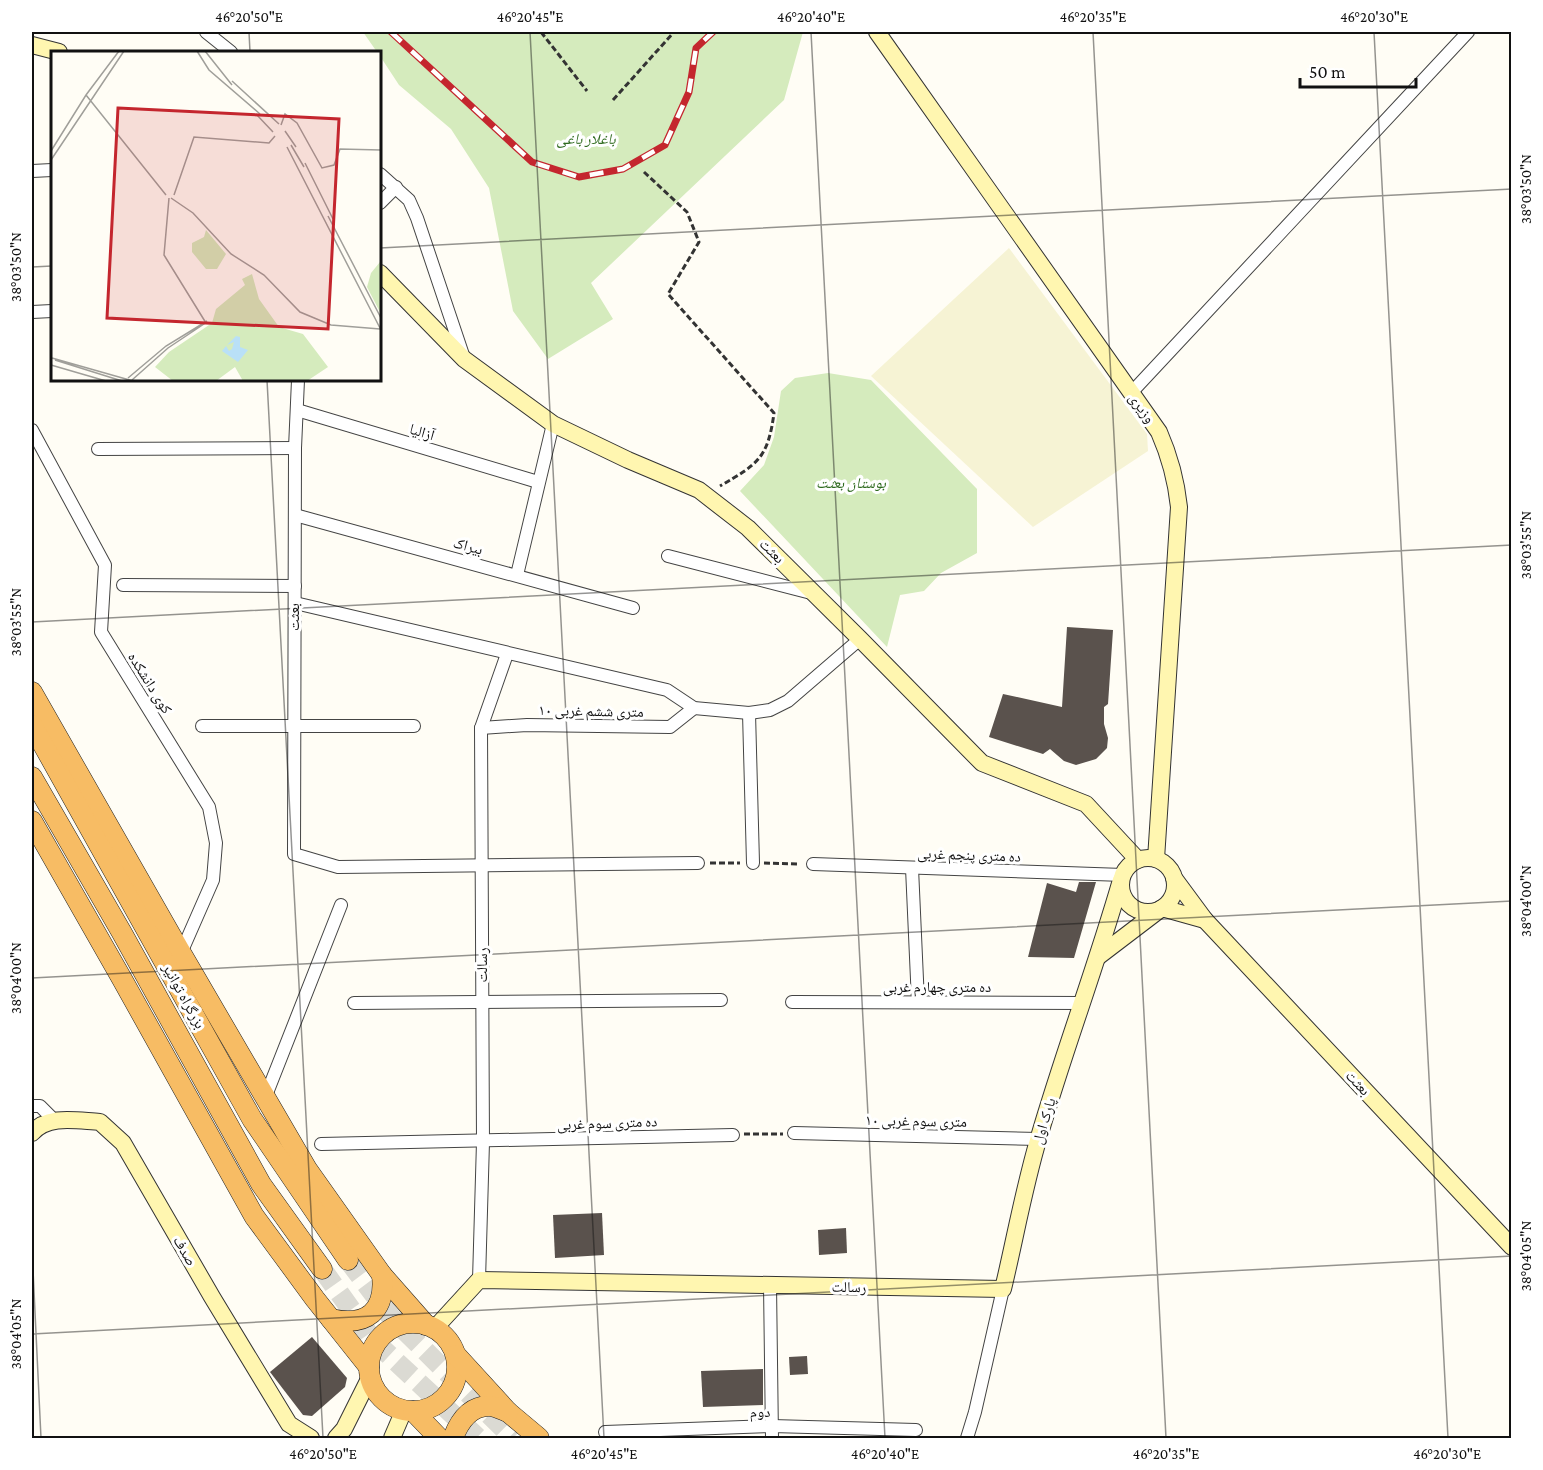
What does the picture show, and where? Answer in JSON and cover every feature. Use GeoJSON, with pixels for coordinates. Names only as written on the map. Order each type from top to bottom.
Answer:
{"type":"FeatureCollection","features":[{"type":"Feature","properties":{"kind":"highway"},"geometry":{"type":"LineString","coordinates":[[32,692],[307,1169],[382,1275],[430,1326],[444,1335],[452,1344],[458,1369],[455,1382],[448,1394],[439,1403],[426,1409],[408,1411]]}},
{"type":"Feature","properties":{"kind":"highway","name":"بزرگراه توانیر"},"geometry":{"type":"LineString","coordinates":[[32,725],[252,1119],[348,1260]]}},
{"type":"Feature","properties":{"kind":"highway","name":"بزرگراه توانیر"},"geometry":{"type":"LineString","coordinates":[[32,777],[261,1184],[321,1269]]}},
{"type":"Feature","properties":{"kind":"highway"},"geometry":{"type":"LineString","coordinates":[[32,821],[123,979],[254,1216],[370,1372]]}},
{"type":"Feature","properties":{"kind":"highway"},"geometry":{"type":"LineString","coordinates":[[331,1319],[348,1323],[365,1319],[377,1308],[384,1291],[382,1275]]}},
{"type":"Feature","properties":{"kind":"highway"},"geometry":{"type":"LineString","coordinates":[[430,1326],[412,1323],[399,1325],[387,1332],[371,1353],[370,1372],[374,1386],[386,1402],[408,1411],[439,1438]]}},
{"type":"Feature","properties":{"kind":"highway"},"geometry":{"type":"LineString","coordinates":[[456,1355],[508,1412],[539,1438]]}},
{"type":"Feature","properties":{"kind":"highway"},"geometry":{"type":"LineString","coordinates":[[453,1438],[458,1424],[472,1410],[490,1406],[508,1412]]}},
{"type":"Feature","properties":{"kind":"main road","name":"وزیری"},"geometry":{"type":"LineString","coordinates":[[878,32],[1159,432],[1171,459],[1177,480],[1179,507],[1156,859]]}},
{"type":"Feature","properties":{"kind":"main road"},"geometry":{"type":"LineString","coordinates":[[32,45],[55,51]]}},
{"type":"Feature","properties":{"kind":"main road","name":"بعثت"},"geometry":{"type":"LineString","coordinates":[[381,274],[464,358],[553,424],[628,460],[699,490],[748,528],[982,763],[1086,804],[1138,860]]}},
{"type":"Feature","properties":{"kind":"main road"},"geometry":{"type":"LineString","coordinates":[[1099,956],[1162,908],[1173,894],[1174,878],[1170,870],[1156,859],[1138,860],[1130,864],[1122,878],[1121,889],[1130,905],[1146,912],[1162,908],[1205,920]]}},
{"type":"Feature","properties":{"kind":"main road","name":"پارک اول"},"geometry":{"type":"LineString","coordinates":[[1003,1289],[1038,1139],[1081,1003],[1099,956],[1122,878]]}},
{"type":"Feature","properties":{"kind":"main road","name":"بعثت"},"geometry":{"type":"LineString","coordinates":[[1174,878],[1205,920],[1511,1244]]}},
{"type":"Feature","properties":{"kind":"main road"},"geometry":{"type":"LineString","coordinates":[[32,1133],[54,1120]]}},
{"type":"Feature","properties":{"kind":"main road","name":"صدف"},"geometry":{"type":"LineString","coordinates":[[54,1120],[100,1122],[123,1143],[289,1424],[311,1438]]}},
{"type":"Feature","properties":{"kind":"main road"},"geometry":{"type":"LineString","coordinates":[[430,1326],[479,1280]]}},
{"type":"Feature","properties":{"kind":"main road","name":"رسالت"},"geometry":{"type":"LineString","coordinates":[[479,1280],[1003,1289]]}},
{"type":"Feature","properties":{"kind":"main road"},"geometry":{"type":"LineString","coordinates":[[336,1438],[344,1429],[370,1372]]}},
{"type":"Feature","properties":{"kind":"main road"},"geometry":{"type":"LineString","coordinates":[[392,1438],[408,1411]]}},
{"type":"Feature","properties":{"kind":"street"},"geometry":{"type":"LineString","coordinates":[[206,32],[230,51]]}},
{"type":"Feature","properties":{"kind":"street"},"geometry":{"type":"LineString","coordinates":[[1131,393],[1468,32]]}},
{"type":"Feature","properties":{"kind":"street"},"geometry":{"type":"LineString","coordinates":[[32,171],[51,170]]}},
{"type":"Feature","properties":{"kind":"street"},"geometry":{"type":"LineString","coordinates":[[381,175],[409,200],[464,358]]}},
{"type":"Feature","properties":{"kind":"street"},"geometry":{"type":"LineString","coordinates":[[381,202],[396,187]]}},
{"type":"Feature","properties":{"kind":"street"},"geometry":{"type":"LineString","coordinates":[[32,312],[51,311]]}},
{"type":"Feature","properties":{"kind":"street","name":"بعثت"},"geometry":{"type":"LineString","coordinates":[[298,381],[295,448],[294,854],[338,867],[482,865]]}},
{"type":"Feature","properties":{"kind":"street","name":"آزالیا"},"geometry":{"type":"LineString","coordinates":[[297,410],[538,482]]}},
{"type":"Feature","properties":{"kind":"street"},"geometry":{"type":"LineString","coordinates":[[517,575],[553,424]]}},
{"type":"Feature","properties":{"kind":"street","name":"کوی دانشکده"},"geometry":{"type":"LineString","coordinates":[[32,430],[105,565],[101,632],[209,807],[216,843],[213,880],[181,953]]}},
{"type":"Feature","properties":{"kind":"street"},"geometry":{"type":"LineString","coordinates":[[98,449],[295,448]]}},
{"type":"Feature","properties":{"kind":"street","name":"بیراک"},"geometry":{"type":"LineString","coordinates":[[295,515],[633,608]]}},
{"type":"Feature","properties":{"kind":"street"},"geometry":{"type":"LineString","coordinates":[[668,556],[815,594]]}},
{"type":"Feature","properties":{"kind":"street"},"geometry":{"type":"LineString","coordinates":[[123,585],[295,586]]}},
{"type":"Feature","properties":{"kind":"street"},"geometry":{"type":"LineString","coordinates":[[294,603],[667,690],[694,708],[749,713],[770,710],[788,701],[861,639]]}},
{"type":"Feature","properties":{"kind":"street","name":"رسالت"},"geometry":{"type":"LineString","coordinates":[[479,1280],[483,1142],[482,728],[507,654]]}},
{"type":"Feature","properties":{"kind":"street","name":"۱۰ متری ششم غربی"},"geometry":{"type":"LineString","coordinates":[[482,728],[527,724],[670,727],[694,708]]}},
{"type":"Feature","properties":{"kind":"street"},"geometry":{"type":"LineString","coordinates":[[749,713],[753,863]]}},
{"type":"Feature","properties":{"kind":"street"},"geometry":{"type":"LineString","coordinates":[[202,726],[414,726]]}},
{"type":"Feature","properties":{"kind":"street"},"geometry":{"type":"LineString","coordinates":[[482,865],[698,863]]}},
{"type":"Feature","properties":{"kind":"street","name":"ده متری پنجم غربی"},"geometry":{"type":"LineString","coordinates":[[813,864],[1122,878]]}},
{"type":"Feature","properties":{"kind":"street"},"geometry":{"type":"LineString","coordinates":[[912,868],[918,1002]]}},
{"type":"Feature","properties":{"kind":"street"},"geometry":{"type":"LineString","coordinates":[[265,1098],[340,905]]}},
{"type":"Feature","properties":{"kind":"street"},"geometry":{"type":"LineString","coordinates":[[354,1002],[721,1000]]}},
{"type":"Feature","properties":{"kind":"street","name":"ده متری چهارم غربی"},"geometry":{"type":"LineString","coordinates":[[792,1002],[1081,1003]]}},
{"type":"Feature","properties":{"kind":"street"},"geometry":{"type":"LineString","coordinates":[[32,1106],[40,1106],[54,1120]]}},
{"type":"Feature","properties":{"kind":"street","name":"۱۰ متری سوم غربی"},"geometry":{"type":"LineString","coordinates":[[794,1133],[1038,1139]]}},
{"type":"Feature","properties":{"kind":"street","name":"ده متری سوم غربی"},"geometry":{"type":"LineString","coordinates":[[321,1144],[483,1142],[733,1134]]}},
{"type":"Feature","properties":{"kind":"street"},"geometry":{"type":"LineString","coordinates":[[770,1285],[772,1432]]}},
{"type":"Feature","properties":{"kind":"street"},"geometry":{"type":"LineString","coordinates":[[967,1438],[975,1413],[1003,1289]]}},
{"type":"Feature","properties":{"kind":"street","name":"دوم"},"geometry":{"type":"LineString","coordinates":[[605,1432],[916,1430]]}},
{"type":"Feature","properties":{"kind":"path"},"geometry":{"type":"LineString","coordinates":[[541,32],[587,91]]}},
{"type":"Feature","properties":{"kind":"path"},"geometry":{"type":"LineString","coordinates":[[613,100],[674,32]]}},
{"type":"Feature","properties":{"kind":"path"},"geometry":{"type":"LineString","coordinates":[[644,172],[687,212],[699,243],[668,294],[774,413],[771,438],[757,462],[705,495]]}},
{"type":"Feature","properties":{"kind":"path"},"geometry":{"type":"LineString","coordinates":[[698,863],[813,864]]}},
{"type":"Feature","properties":{"kind":"path"},"geometry":{"type":"LineString","coordinates":[[733,1134],[794,1133]]}},
{"type":"Feature","properties":{"kind":"shaded area"},"geometry":{"type":"Polygon","coordinates":[[[1009,248],[1147,434],[1148,451],[1033,527],[871,376],[1009,248]]]}},
{"type":"Feature","properties":{"kind":"green space","name":"باغلار باغی"},"geometry":{"type":"Polygon","coordinates":[[[363,32],[803,32],[784,100],[591,283],[613,319],[548,359],[513,311],[489,188],[451,129],[399,85],[381,58],[381,51],[376,51],[363,32]]]}},
{"type":"Feature","properties":{"kind":"green space","name":"بوستان بعثت"},"geometry":{"type":"Polygon","coordinates":[[[828,373],[871,380],[977,489],[977,553],[941,573],[924,591],[900,595],[887,647],[740,491],[764,465],[774,437],[781,391],[795,378],[828,373]]]}},
{"type":"Feature","properties":{"kind":"building"},"geometry":{"type":"Polygon","coordinates":[[[1067,627],[1113,630],[1108,704],[1104,707],[1107,748],[1096,759],[1076,765],[1064,761],[1050,749],[1043,754],[989,737],[1003,694],[1062,707],[1067,627]]]}},
{"type":"Feature","properties":{"kind":"building"},"geometry":{"type":"Polygon","coordinates":[[[1079,882],[1096,882],[1074,958],[1028,957],[1047,883],[1076,892],[1079,882]]]}},
{"type":"Feature","properties":{"kind":"building"},"geometry":{"type":"Polygon","coordinates":[[[602,1213],[604,1255],[555,1258],[553,1215],[602,1213]]]}},
{"type":"Feature","properties":{"kind":"building"},"geometry":{"type":"Polygon","coordinates":[[[846,1228],[847,1253],[819,1255],[818,1230],[846,1228]]]}},
{"type":"Feature","properties":{"kind":"building"},"geometry":{"type":"Polygon","coordinates":[[[312,1337],[347,1378],[345,1387],[312,1416],[303,1415],[270,1372],[312,1337]]]}},
{"type":"Feature","properties":{"kind":"building"},"geometry":{"type":"Polygon","coordinates":[[[807,1356],[808,1374],[790,1375],[789,1357],[807,1356]]]}},
{"type":"Feature","properties":{"kind":"building"},"geometry":{"type":"Polygon","coordinates":[[[763,1369],[763,1405],[703,1407],[701,1371],[763,1369]]]}},
{"type":"Feature","properties":{"kind":"tunnel"},"geometry":{"type":"LineString","coordinates":[[348,1260],[391,1317],[513,1438]]}},
{"type":"Feature","properties":{"kind":"tunnel"},"geometry":{"type":"LineString","coordinates":[[322,1269],[373,1340],[478,1438]]}},
{"type":"Feature","properties":{"kind":"railway"},"geometry":{"type":"LineString","coordinates":[[391,32],[532,162],[579,177],[623,169],[665,145],[689,92],[696,48],[713,32]]}}]}
